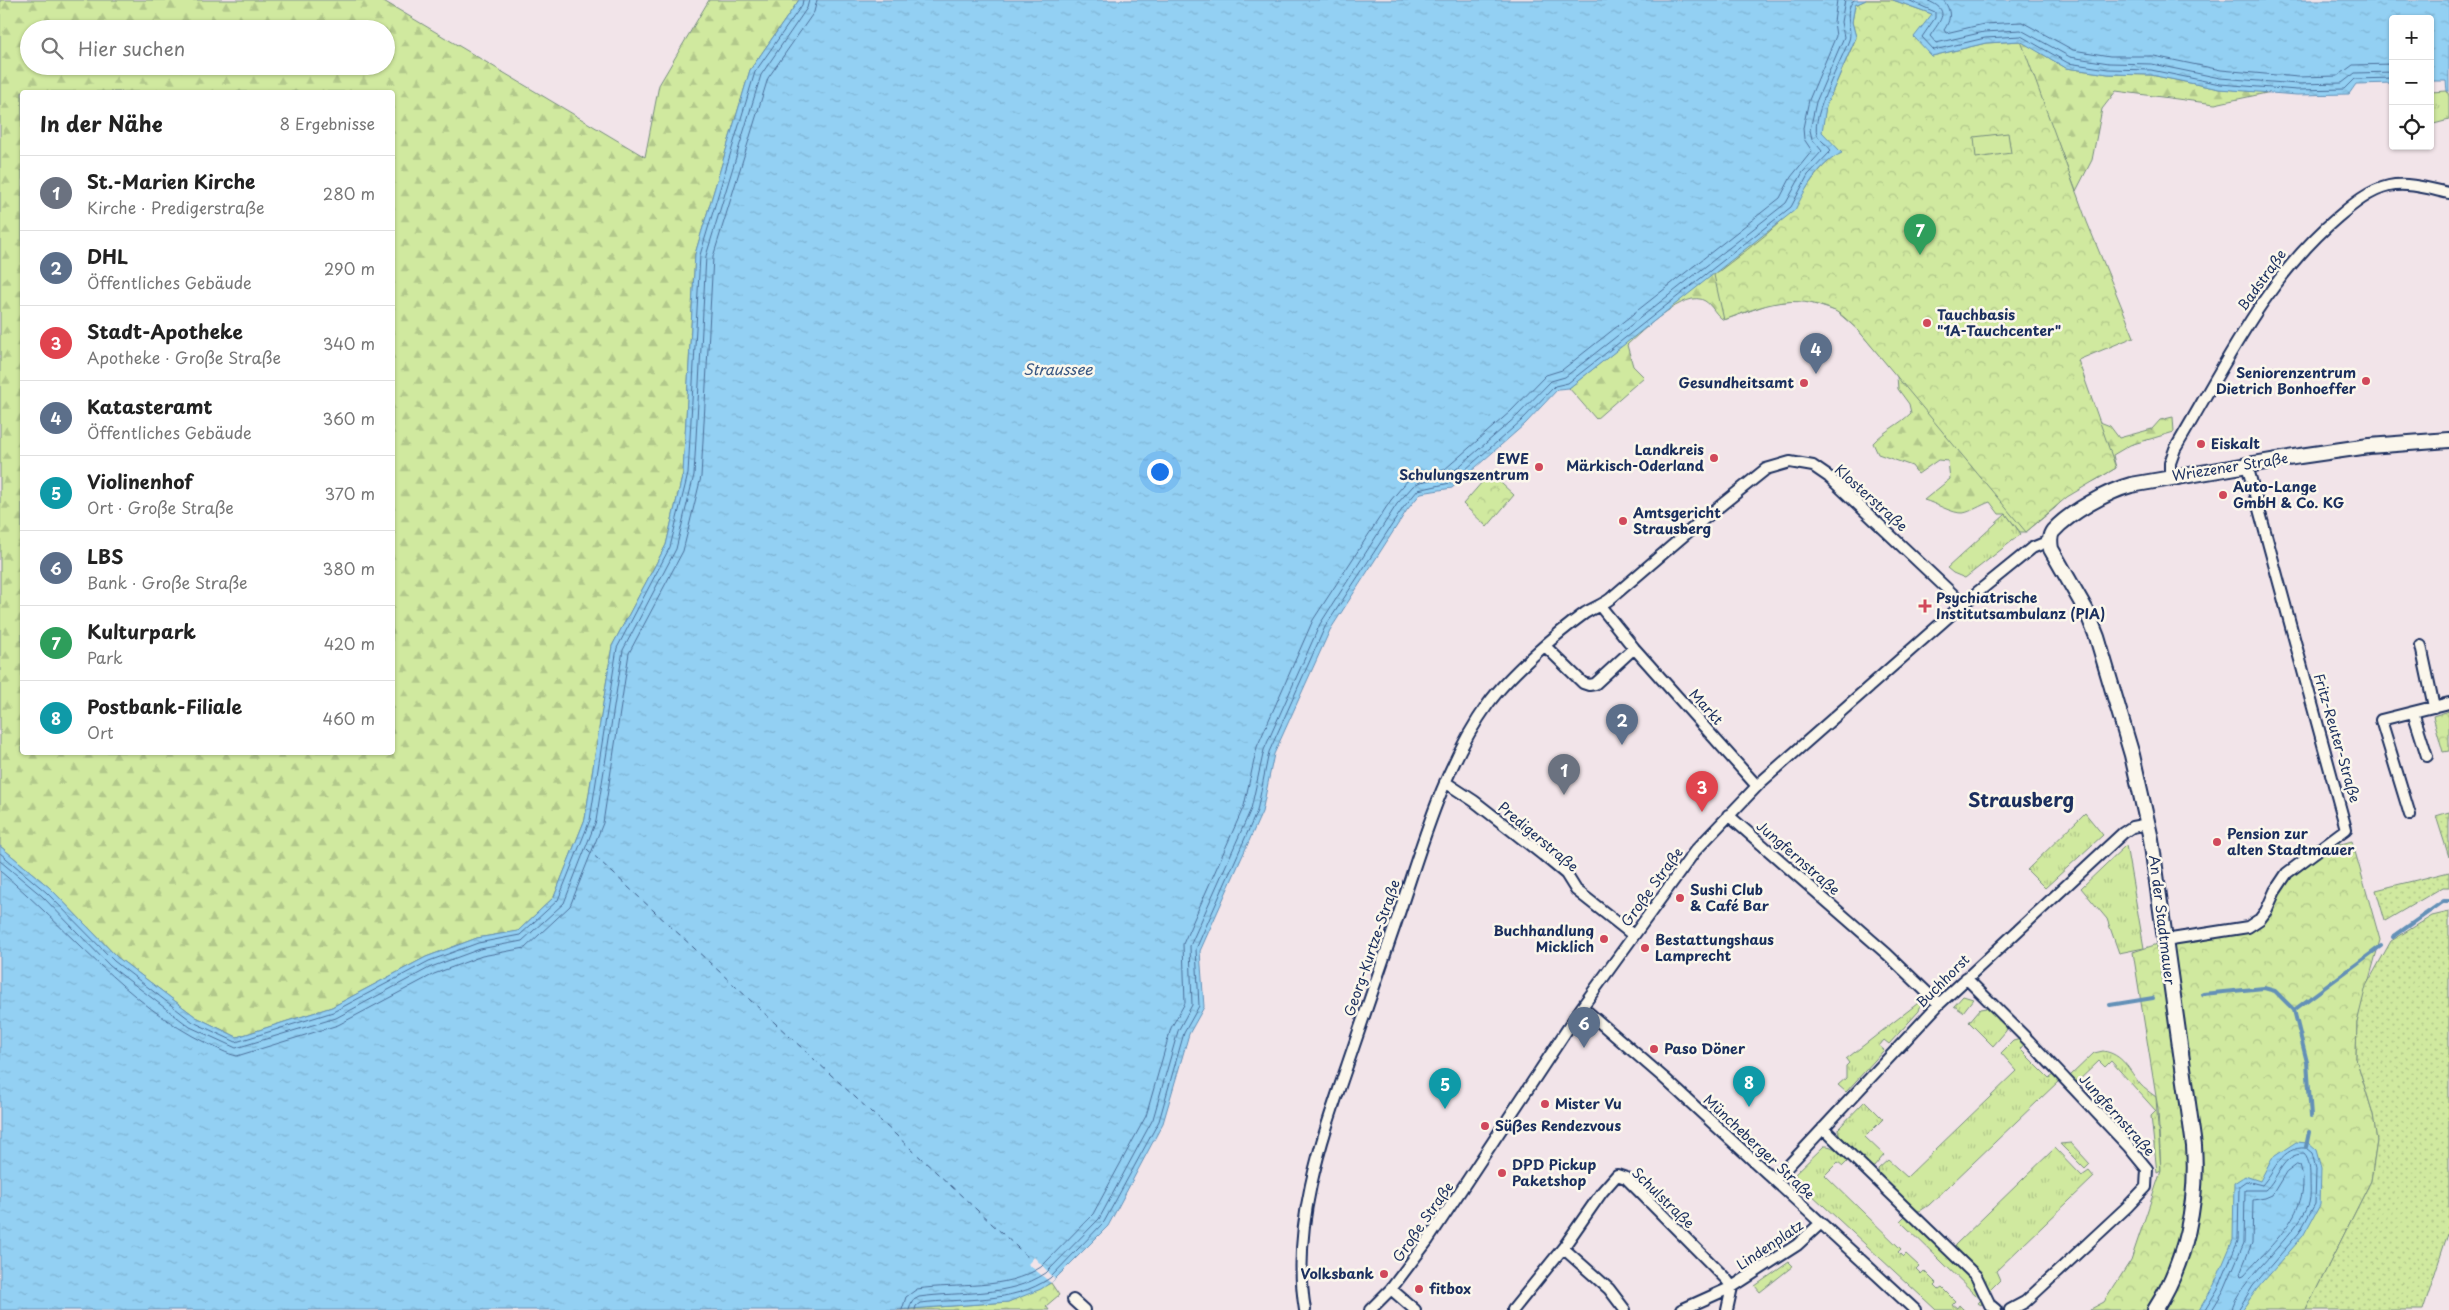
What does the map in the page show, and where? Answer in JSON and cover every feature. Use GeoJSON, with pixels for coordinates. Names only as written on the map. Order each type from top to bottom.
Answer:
{"type":"FeatureCollection","features":[{"type":"Feature","properties":{"kind":"street","name":"Badstraße"},"geometry":{"type":"LineString","coordinates":[[2170,477],[2170,463],[2175,449],[2239,336],[2292,262],[2312,238],[2356,202],[2388,186],[2406,185],[2449,193]]}},
{"type":"Feature","properties":{"kind":"street","name":"Wriezener Straße"},"geometry":{"type":"LineString","coordinates":[[2032,548],[2049,541],[2052,531],[2079,511],[2114,490],[2170,477],[2369,446],[2449,440]]}},
{"type":"Feature","properties":{"kind":"street","name":"Klosterstraße"},"geometry":{"type":"LineString","coordinates":[[1559,634],[1587,612],[1600,606],[1766,469],[1790,462],[1813,466],[1843,488],[1963,604]]}},
{"type":"Feature","properties":{"kind":"street","name":"Fritz-Reuter-Straße"},"geometry":{"type":"LineString","coordinates":[[2165,940],[2248,927],[2260,919],[2266,911],[2274,891],[2287,873],[2346,829],[2248,465]]}},
{"type":"Feature","properties":{"kind":"street","name":"An der Stadtmauer"},"geometry":{"type":"LineString","coordinates":[[2049,541],[2051,549],[2087,612],[2097,637],[2132,756],[2148,824],[2194,1146],[2196,1179],[2190,1223],[2169,1284],[2155,1310]]}},
{"type":"Feature","properties":{"kind":"street","name":"Große Straße"},"geometry":{"type":"LineString","coordinates":[[1370,1310],[1391,1289],[1428,1240],[1582,1007],[1695,851],[1757,786],[1963,604],[2032,548]]}},
{"type":"Feature","properties":{"kind":"street","name":"Markt"},"geometry":{"type":"LineString","coordinates":[[1600,606],[1634,648],[1757,786]]}},
{"type":"Feature","properties":{"kind":"street","name":"Georg-Kurtze-Straße"},"geometry":{"type":"LineString","coordinates":[[1305,1310],[1302,1292],[1303,1238],[1317,1157],[1424,837],[1445,782],[1489,704],[1559,634]]}},
{"type":"Feature","properties":{"kind":"street"},"geometry":{"type":"LineString","coordinates":[[1545,646],[1583,683],[1590,685],[1595,684],[1634,648]]}},
{"type":"Feature","properties":{"kind":"street"},"geometry":{"type":"LineString","coordinates":[[2421,646],[2434,707]]}},
{"type":"Feature","properties":{"kind":"street"},"geometry":{"type":"LineString","coordinates":[[2410,815],[2381,720],[2449,703]]}},
{"type":"Feature","properties":{"kind":"street"},"geometry":{"type":"LineString","coordinates":[[2413,712],[2427,756]]}},
{"type":"Feature","properties":{"kind":"street","name":"Predigerstraße"},"geometry":{"type":"LineString","coordinates":[[1445,782],[1492,815],[1566,874],[1576,890],[1633,935]]}},
{"type":"Feature","properties":{"kind":"street","name":"Jungfernstraße"},"geometry":{"type":"LineString","coordinates":[[1728,815],[1939,1004]]}},
{"type":"Feature","properties":{"kind":"street","name":"Buchhorst"},"geometry":{"type":"LineString","coordinates":[[1775,1180],[1939,1004],[1966,978],[2123,833],[2132,827],[2148,824]]}},
{"type":"Feature","properties":{"kind":"street","name":"Jungfernstraße"},"geometry":{"type":"LineString","coordinates":[[1966,978],[2082,1096],[2144,1163],[2148,1176],[2146,1187],[2127,1207],[2025,1302],[2010,1310]]}},
{"type":"Feature","properties":{"kind":"street","name":"Müncheberger Straße"},"geometry":{"type":"LineString","coordinates":[[1582,1007],[1596,1017],[1915,1310]]}},
{"type":"Feature","properties":{"kind":"street"},"geometry":{"type":"LineString","coordinates":[[1824,1128],[1976,1276],[1990,1305],[1996,1310]]}},
{"type":"Feature","properties":{"kind":"street","name":"Schulstraße"},"geometry":{"type":"LineString","coordinates":[[1513,1310],[1563,1248],[1602,1192],[1617,1175],[1626,1178],[1732,1287]]}},
{"type":"Feature","properties":{"kind":"street","name":"Lindenplatz"},"geometry":{"type":"LineString","coordinates":[[1681,1310],[1732,1287],[1797,1245],[1821,1223]]}},
{"type":"Feature","properties":{"kind":"street"},"geometry":{"type":"LineString","coordinates":[[1563,1248],[1609,1289],[1625,1310]]}},
{"type":"Feature","properties":{"kind":"street","name":"Lindenplatz"},"geometry":{"type":"LineString","coordinates":[[1727,1310],[1732,1287]]}},
{"type":"Feature","properties":{"kind":"street"},"geometry":{"type":"LineString","coordinates":[[1391,1289],[1415,1310]]}},
{"type":"Feature","properties":{"kind":"street"},"geometry":{"type":"LineString","coordinates":[[1073,1300],[1084,1310]]}},
{"type":"Feature","properties":{"kind":"green space"},"geometry":{"type":"Polygon","coordinates":[[[0,0],[382,0],[645,157],[659,85],[709,0],[799,0],[750,70],[695,254],[683,473],[666,545],[612,646],[585,819],[554,897],[518,931],[477,938],[426,957],[332,1007],[237,1037],[196,1017],[117,957],[50,888],[0,846],[0,0]]]}},
{"type":"Feature","properties":{"kind":"green space"},"geometry":{"type":"Polygon","coordinates":[[[1866,0],[1893,0],[2021,41],[2066,68],[2108,74],[2151,75],[2219,89],[2271,92],[2215,104],[2116,91],[2102,109],[2092,160],[2076,191],[2056,138],[1866,0]]]}},
{"type":"Feature","properties":{"kind":"green space"},"geometry":{"type":"Polygon","coordinates":[[[1866,0],[1893,0],[1932,14],[1932,56],[1986,43],[2021,41],[2087,222],[2134,337],[2078,360],[2116,468],[2067,497],[2026,532],[1858,330],[1841,315],[1819,305],[1791,302],[1766,306],[1724,320],[1714,275],[1780,222],[1815,175],[1841,152],[1821,133],[1826,106],[1856,38],[1852,22],[1855,5],[1866,0]]]}},
{"type":"Feature","properties":{"kind":"green space"},"geometry":{"type":"Polygon","coordinates":[[[2447,91],[2449,95],[2449,120],[2434,124],[2434,105],[2434,92],[2447,91]]]}},
{"type":"Feature","properties":{"kind":"green space"},"geometry":{"type":"Polygon","coordinates":[[[2008,133],[2011,153],[1976,158],[1974,137],[2008,133]]]}},
{"type":"Feature","properties":{"kind":"green space"},"geometry":{"type":"Polygon","coordinates":[[[1774,225],[2100,422],[2110,426],[2119,438],[2152,429],[2160,420],[2173,417],[2174,432],[2130,445],[2113,455],[2116,468],[2096,480],[2069,492],[2055,508],[2026,532],[2020,532],[2006,514],[1999,514],[1990,502],[1963,513],[1949,510],[1924,500],[1950,479],[1948,461],[1938,460],[1918,474],[1912,466],[1878,454],[1873,443],[1911,413],[1909,404],[1898,389],[1897,376],[1858,330],[1836,311],[1801,300],[1769,304],[1724,320],[1705,301],[1697,299],[1676,306],[1664,313],[1627,345],[1633,366],[1644,377],[1596,419],[1569,388],[1774,225]]]}},
{"type":"Feature","properties":{"kind":"green space"},"geometry":{"type":"Polygon","coordinates":[[[1490,473],[1514,495],[1487,527],[1463,504],[1490,473]]]}},
{"type":"Feature","properties":{"kind":"green space"},"geometry":{"type":"Polygon","coordinates":[[[2006,514],[2021,534],[1965,578],[1947,568],[2006,514]]]}},
{"type":"Feature","properties":{"kind":"green space"},"geometry":{"type":"Polygon","coordinates":[[[2449,711],[2449,751],[2443,752],[2433,716],[2449,711]]]}},
{"type":"Feature","properties":{"kind":"green space"},"geometry":{"type":"Polygon","coordinates":[[[2449,812],[2449,857],[2436,816],[2449,812]]]}},
{"type":"Feature","properties":{"kind":"green space"},"geometry":{"type":"Polygon","coordinates":[[[2085,813],[2103,835],[2045,888],[2027,870],[2085,813]]]}},
{"type":"Feature","properties":{"kind":"green space"},"geometry":{"type":"Polygon","coordinates":[[[2334,840],[2341,844],[2352,841],[2380,940],[2357,1023],[2356,1058],[2373,1114],[2377,1141],[2371,1181],[2306,1310],[2089,1310],[2104,1302],[2131,1260],[2161,1171],[2158,1109],[2133,952],[2164,942],[2197,942],[2260,919],[2281,881],[2334,840]]]}},
{"type":"Feature","properties":{"kind":"green space"},"geometry":{"type":"Polygon","coordinates":[[[2126,845],[2144,948],[2119,953],[2107,919],[2081,888],[2126,845]]]}},
{"type":"Feature","properties":{"kind":"green space"},"geometry":{"type":"Polygon","coordinates":[[[2449,872],[2449,887],[2443,887],[2385,921],[2376,890],[2449,872]]]}},
{"type":"Feature","properties":{"kind":"green space"},"geometry":{"type":"Polygon","coordinates":[[[2449,912],[2449,1230],[2423,1310],[2306,1310],[2371,1181],[2377,1141],[2373,1114],[2356,1058],[2357,1023],[2366,986],[2391,941],[2432,916],[2449,912]]]}},
{"type":"Feature","properties":{"kind":"green space"},"geometry":{"type":"Polygon","coordinates":[[[1963,996],[1973,999],[1963,1012],[1954,1006],[1963,996]]]}},
{"type":"Feature","properties":{"kind":"green space"},"geometry":{"type":"Polygon","coordinates":[[[1922,1000],[1919,1011],[1889,1044],[1884,1040],[1879,1046],[1884,1050],[1846,1092],[1838,1085],[1846,1078],[1846,1066],[1849,1063],[1846,1059],[1922,1000]]]}},
{"type":"Feature","properties":{"kind":"green space"},"geometry":{"type":"Polygon","coordinates":[[[1986,1008],[2007,1026],[2006,1031],[1993,1046],[1969,1022],[1980,1009],[1986,1008]]]}},
{"type":"Feature","properties":{"kind":"green space"},"geometry":{"type":"Polygon","coordinates":[[[2021,1039],[2026,1042],[2020,1049],[2049,1078],[2054,1074],[2060,1080],[1929,1205],[1920,1211],[1909,1206],[1888,1187],[1879,1174],[1878,1169],[1888,1160],[1907,1177],[2017,1071],[2001,1053],[2013,1041],[2021,1039]]]}},
{"type":"Feature","properties":{"kind":"green space"},"geometry":{"type":"Polygon","coordinates":[[[2103,1051],[2116,1055],[2121,1059],[2142,1086],[2156,1097],[2161,1171],[2157,1173],[2151,1116],[2156,1111],[2111,1061],[2105,1067],[2099,1061],[2075,1084],[2069,1077],[2094,1053],[2103,1051]]]}},
{"type":"Feature","properties":{"kind":"green space"},"geometry":{"type":"Polygon","coordinates":[[[1865,1101],[1883,1119],[1865,1137],[1884,1155],[1874,1167],[1871,1167],[1846,1145],[1839,1135],[1838,1129],[1865,1101]]]}},
{"type":"Feature","properties":{"kind":"green space"},"geometry":{"type":"Polygon","coordinates":[[[2071,1143],[2090,1164],[2085,1169],[2060,1144],[2071,1143]]]}},
{"type":"Feature","properties":{"kind":"green space"},"geometry":{"type":"Polygon","coordinates":[[[1824,1146],[1834,1148],[1848,1161],[1843,1166],[1838,1162],[1825,1175],[1901,1249],[1898,1252],[1903,1257],[1906,1254],[1919,1266],[1916,1269],[1921,1274],[1924,1271],[1937,1284],[1935,1286],[1939,1290],[1942,1288],[1955,1301],[1952,1304],[1957,1308],[1959,1305],[1964,1310],[1936,1310],[1796,1180],[1795,1174],[1824,1146]]]}},
{"type":"Feature","properties":{"kind":"green space"},"geometry":{"type":"Polygon","coordinates":[[[2055,1148],[2082,1176],[2089,1171],[2094,1177],[1996,1271],[2000,1280],[1990,1290],[1977,1272],[1955,1250],[1955,1245],[2055,1148]]]}},
{"type":"Feature","properties":{"kind":"green space"},"geometry":{"type":"Polygon","coordinates":[[[1905,1216],[1979,1287],[1983,1301],[1981,1305],[1978,1303],[1981,1300],[1900,1221],[1905,1216]]]}},
{"type":"Feature","properties":{"kind":"green space"},"geometry":{"type":"Polygon","coordinates":[[[1789,1262],[1793,1266],[1760,1292],[1755,1286],[1789,1262]]]}},
{"type":"Feature","properties":{"kind":"green space"},"geometry":{"type":"Polygon","coordinates":[[[1051,1283],[1059,1295],[1046,1306],[1049,1310],[896,1310],[1008,1302],[1051,1283]]]}},
{"type":"Feature","properties":{"kind":"water","name":"Straussee"},"geometry":{"type":"Polygon","coordinates":[[[799,0],[1866,0],[1855,5],[1852,22],[1856,37],[1826,106],[1822,132],[1842,153],[1819,170],[1808,185],[1795,210],[1569,388],[1558,389],[1525,424],[1452,488],[1421,493],[1407,510],[1330,630],[1274,754],[1262,812],[1200,951],[1204,1007],[1189,1034],[1163,1123],[1108,1226],[1053,1281],[1041,1289],[1008,1302],[896,1310],[0,1310],[0,846],[50,888],[117,957],[196,1017],[237,1037],[332,1007],[426,957],[477,938],[518,931],[554,897],[585,819],[612,646],[666,545],[683,473],[695,254],[750,70],[799,0]]]}},
{"type":"Feature","properties":{"kind":"water"},"geometry":{"type":"Polygon","coordinates":[[[1893,0],[2449,0],[2449,91],[2447,91],[2446,81],[2434,81],[2434,15],[2389,15],[2389,83],[2356,84],[2349,94],[2297,95],[2219,89],[2151,75],[2108,74],[2066,68],[2020,41],[1986,43],[1932,56],[1914,37],[1932,14],[1893,0]]]}},
{"type":"Feature","properties":{"kind":"water"},"geometry":{"type":"Polygon","coordinates":[[[2296,1142],[2308,1143],[2316,1150],[2321,1168],[2320,1205],[2303,1236],[2257,1289],[2242,1310],[2199,1310],[2214,1285],[2233,1240],[2234,1183],[2245,1176],[2260,1181],[2272,1158],[2296,1142]]]}},
{"type":"Feature","properties":{"kind":"pier"},"geometry":{"type":"Polygon","coordinates":[[[1034,1257],[1055,1279],[1051,1283],[1028,1264],[1034,1257]]]}},
{"type":"Feature","properties":{"kind":"waterway"},"geometry":{"type":"LineString","coordinates":[[2393,937],[2444,901],[2449,901]]}},
{"type":"Feature","properties":{"kind":"waterway"},"geometry":{"type":"LineString","coordinates":[[2311,1116],[2307,1062],[2294,1010],[2381,946]]}},
{"type":"Feature","properties":{"kind":"waterway"},"geometry":{"type":"LineString","coordinates":[[2203,994],[2264,988],[2275,991],[2294,1010]]}},
{"type":"Feature","properties":{"kind":"waterway"},"geometry":{"type":"LineString","coordinates":[[2110,1005],[2153,998]]}},
{"type":"Feature","properties":{"kind":"waterway"},"geometry":{"type":"LineString","coordinates":[[2306,1147],[2309,1132]]}},
{"type":"Feature","properties":{"kind":"ferry route"},"geometry":{"type":"LineString","coordinates":[[587,849],[1031,1260]]}},
{"type":"Feature","properties":{"kind":"place","name":"Kulturpark"},"geometry":{"type":"Point","coordinates":[1920,255]}},
{"type":"Feature","properties":{"kind":"place","name":"Tauchbasis \"1A-Tauchcenter\""},"geometry":{"type":"Point","coordinates":[1927,323]}},
{"type":"Feature","properties":{"kind":"place","name":"Katasteramt"},"geometry":{"type":"Point","coordinates":[1816,374]}},
{"type":"Feature","properties":{"kind":"place","name":"Seniorenzentrum Dietrich Bonhoeffer"},"geometry":{"type":"Point","coordinates":[2366,381]}},
{"type":"Feature","properties":{"kind":"place","name":"Gesundheitsamt"},"geometry":{"type":"Point","coordinates":[1804,383]}},
{"type":"Feature","properties":{"kind":"place","name":"Eiskalt"},"geometry":{"type":"Point","coordinates":[2201,444]}},
{"type":"Feature","properties":{"kind":"place","name":"Landkreis Märkisch-Oderland"},"geometry":{"type":"Point","coordinates":[1714,458]}},
{"type":"Feature","properties":{"kind":"place","name":"EWE Schulungszentrum"},"geometry":{"type":"Point","coordinates":[1539,467]}},
{"type":"Feature","properties":{"kind":"place","name":"Auto-Lange GmbH & Co. KG"},"geometry":{"type":"Point","coordinates":[2223,495]}},
{"type":"Feature","properties":{"kind":"place","name":"Amtsgericht Strausberg"},"geometry":{"type":"Point","coordinates":[1623,521]}},
{"type":"Feature","properties":{"kind":"place","name":"Psychiatrische Institutsambulanz (PIA)"},"geometry":{"type":"Point","coordinates":[1925,606]}},
{"type":"Feature","properties":{"kind":"place","name":"DHL"},"geometry":{"type":"Point","coordinates":[1622,745]}},
{"type":"Feature","properties":{"kind":"place","name":"St.-Marien Kirche"},"geometry":{"type":"Point","coordinates":[1564,795]}},
{"type":"Feature","properties":{"kind":"place","name":"Stadt-Apotheke"},"geometry":{"type":"Point","coordinates":[1702,812]}},
{"type":"Feature","properties":{"kind":"place","name":"Pension zur alten Stadtmauer"},"geometry":{"type":"Point","coordinates":[2217,842]}},
{"type":"Feature","properties":{"kind":"place","name":"Sushi Club & Café Bar"},"geometry":{"type":"Point","coordinates":[1680,898]}},
{"type":"Feature","properties":{"kind":"place","name":"Buchhandlung Micklich"},"geometry":{"type":"Point","coordinates":[1604,939]}},
{"type":"Feature","properties":{"kind":"place","name":"Bestattungshaus Lamprecht"},"geometry":{"type":"Point","coordinates":[1645,948]}},
{"type":"Feature","properties":{"kind":"place","name":"LBS"},"geometry":{"type":"Point","coordinates":[1584,1048]}},
{"type":"Feature","properties":{"kind":"place","name":"Paso Döner"},"geometry":{"type":"Point","coordinates":[1654,1049]}},
{"type":"Feature","properties":{"kind":"place","name":"Mister Vu"},"geometry":{"type":"Point","coordinates":[1545,1104]}},
{"type":"Feature","properties":{"kind":"place","name":"Postbank-Filiale"},"geometry":{"type":"Point","coordinates":[1749,1107]}},
{"type":"Feature","properties":{"kind":"place","name":"Violinenhof"},"geometry":{"type":"Point","coordinates":[1445,1109]}},
{"type":"Feature","properties":{"kind":"place","name":"Süßes Rendezvous"},"geometry":{"type":"Point","coordinates":[1485,1126]}},
{"type":"Feature","properties":{"kind":"place","name":"DPD Pickup Paketshop"},"geometry":{"type":"Point","coordinates":[1502,1173]}},
{"type":"Feature","properties":{"kind":"place","name":"Volksbank"},"geometry":{"type":"Point","coordinates":[1384,1274]}},
{"type":"Feature","properties":{"kind":"place","name":"fitbox"},"geometry":{"type":"Point","coordinates":[1419,1289]}},
{"type":"Feature","properties":{"kind":"district","name":"Strausberg"},"geometry":{"type":"Point","coordinates":[2021,800]}}]}
